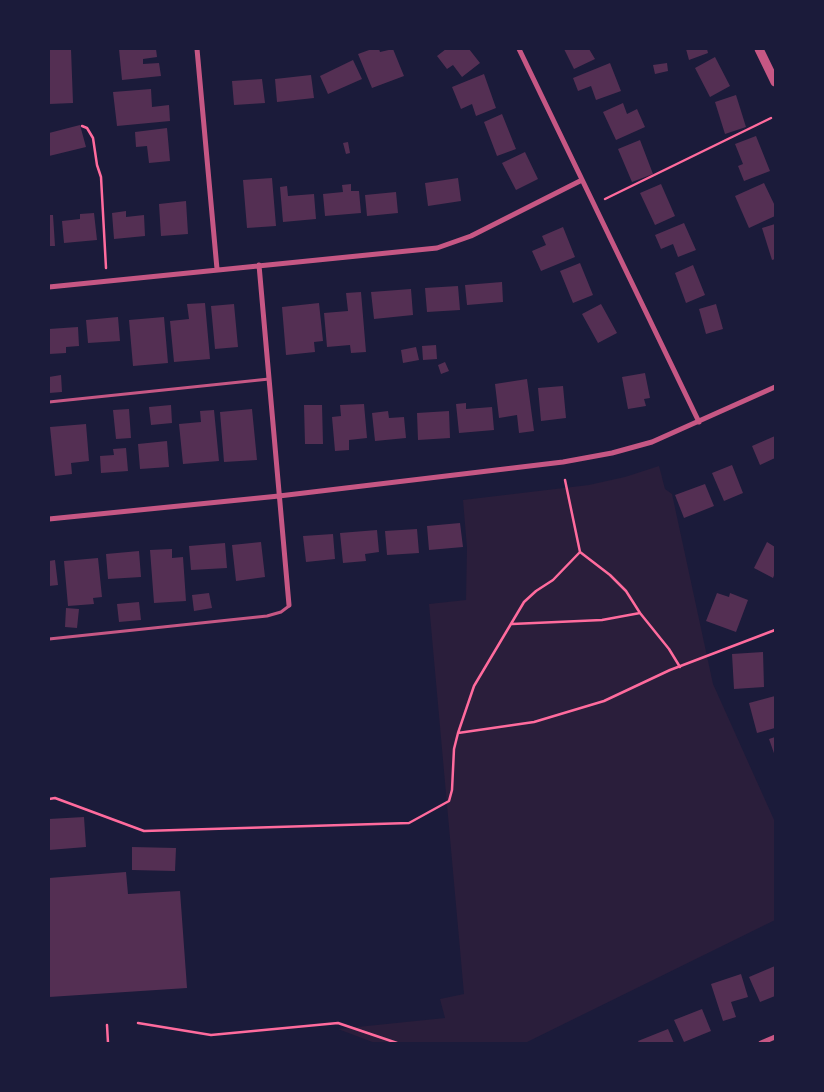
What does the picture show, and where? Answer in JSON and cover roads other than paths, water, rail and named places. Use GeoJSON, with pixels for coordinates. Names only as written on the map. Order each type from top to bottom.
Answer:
{"type":"FeatureCollection","features":[{"type":"Feature","properties":{"kind":"street"},"geometry":{"type":"LineString","coordinates":[[197,49],[217,269]]}},
{"type":"Feature","properties":{"kind":"street"},"geometry":{"type":"LineString","coordinates":[[519,49],[699,422]]}},
{"type":"Feature","properties":{"kind":"street"},"geometry":{"type":"LineString","coordinates":[[759,49],[775,82]]}},
{"type":"Feature","properties":{"kind":"street"},"geometry":{"type":"LineString","coordinates":[[49,287],[437,248],[471,236],[582,180]]}},
{"type":"Feature","properties":{"kind":"street"},"geometry":{"type":"LineString","coordinates":[[259,265],[289,605]]}},
{"type":"Feature","properties":{"kind":"street"},"geometry":{"type":"LineString","coordinates":[[49,519],[279,496],[571,461],[612,453],[652,442],[775,387]]}},
{"type":"Feature","properties":{"kind":"street"},"geometry":{"type":"LineString","coordinates":[[761,1043],[775,1036]]}},
{"type":"Feature","properties":{"kind":"lane"},"geometry":{"type":"LineString","coordinates":[[49,402],[270,379]]}},
{"type":"Feature","properties":{"kind":"lane"},"geometry":{"type":"LineString","coordinates":[[49,638],[268,616],[281,612],[289,605]]}}]}
